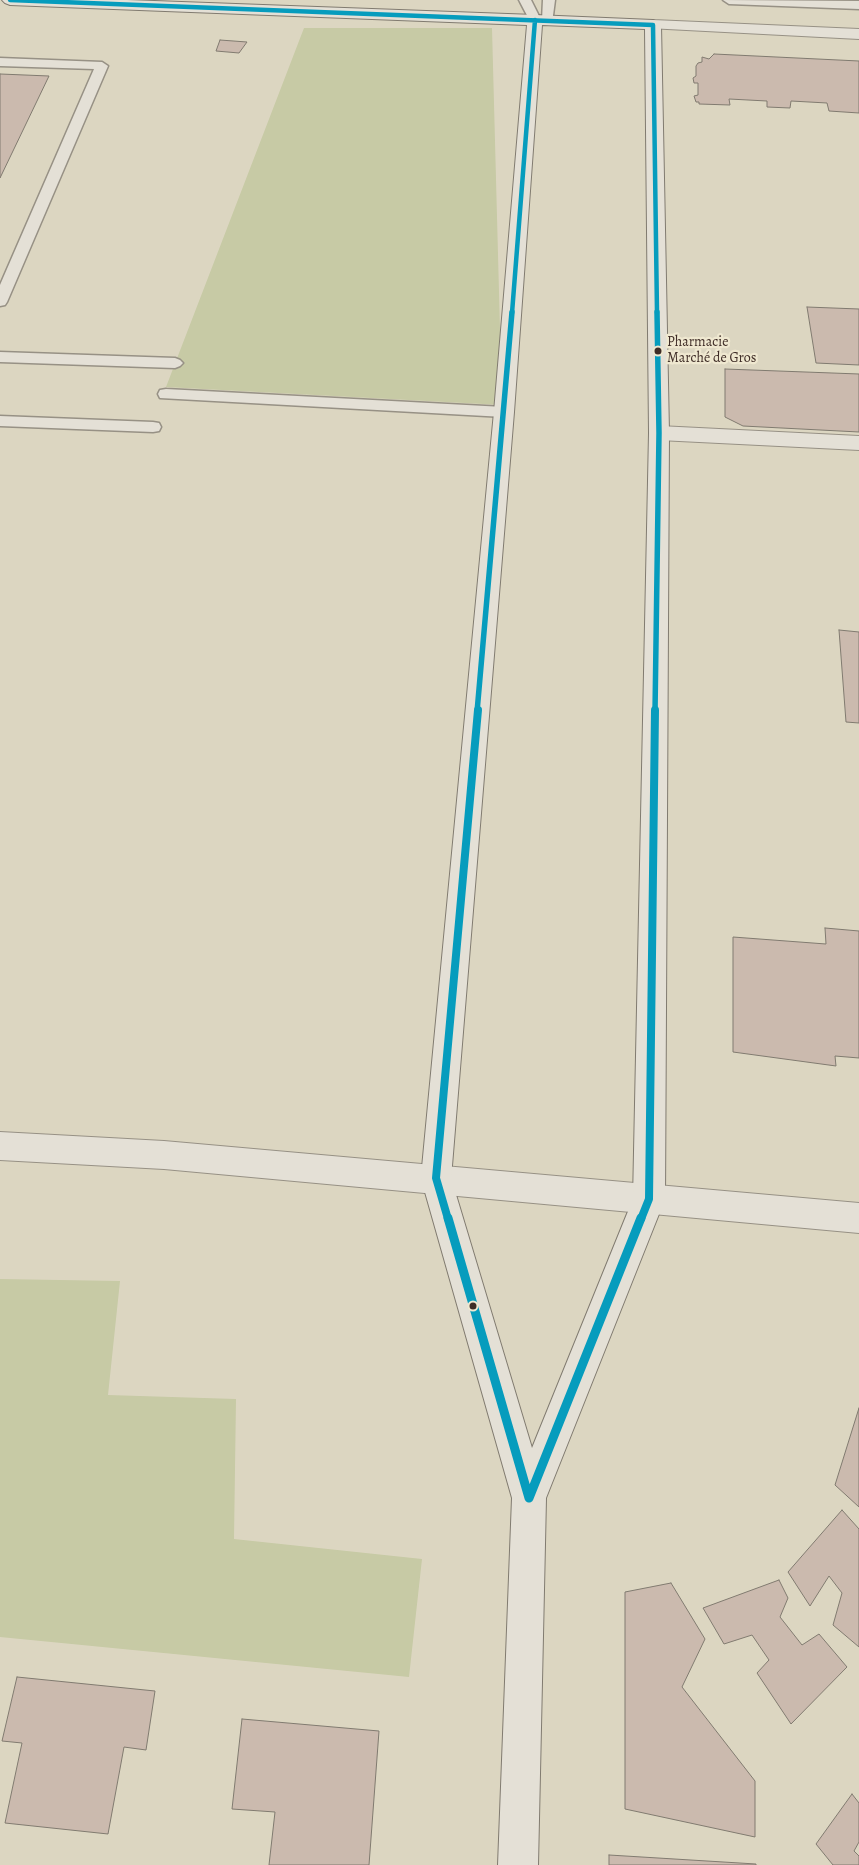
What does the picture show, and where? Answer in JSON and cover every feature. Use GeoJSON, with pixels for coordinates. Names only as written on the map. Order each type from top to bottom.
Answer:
{"type":"FeatureCollection","features":[{"type":"Feature","properties":{"kind":"street"},"geometry":{"type":"LineString","coordinates":[[10,0],[536,13],[653,25],[859,34]]}},
{"type":"Feature","properties":{"kind":"street"},"geometry":{"type":"LineString","coordinates":[[518,1865],[529,1498],[436,1178],[504,412],[536,13]]}},
{"type":"Feature","properties":{"kind":"street"},"geometry":{"type":"LineString","coordinates":[[529,1498],[649,1199],[659,433],[653,25]]}},
{"type":"Feature","properties":{"kind":"street"},"geometry":{"type":"LineString","coordinates":[[659,433],[859,443]]}},
{"type":"Feature","properties":{"kind":"street"},"geometry":{"type":"LineString","coordinates":[[0,1146],[164,1155],[436,1178],[859,1218]]}},
{"type":"Feature","properties":{"kind":"lane"},"geometry":{"type":"LineString","coordinates":[[536,13],[549,0]]}},
{"type":"Feature","properties":{"kind":"lane"},"geometry":{"type":"LineString","coordinates":[[730,0],[859,5]]}},
{"type":"Feature","properties":{"kind":"lane"},"geometry":{"type":"LineString","coordinates":[[0,62],[102,66],[0,302]]}},
{"type":"Feature","properties":{"kind":"lane"},"geometry":{"type":"LineString","coordinates":[[0,357],[175,363]]}},
{"type":"Feature","properties":{"kind":"lane"},"geometry":{"type":"LineString","coordinates":[[166,394],[504,412]]}},
{"type":"Feature","properties":{"kind":"lane"},"geometry":{"type":"LineString","coordinates":[[0,421],[153,427]]}},
{"type":"Feature","properties":{"kind":"green space"},"geometry":{"type":"Polygon","coordinates":[[[304,28],[492,28],[502,405],[166,387],[304,28]]]}},
{"type":"Feature","properties":{"kind":"green space"},"geometry":{"type":"Polygon","coordinates":[[[0,1279],[120,1281],[108,1395],[236,1399],[234,1539],[422,1559],[409,1677],[0,1637],[0,1279]]]}},
{"type":"Feature","properties":{"kind":"building"},"geometry":{"type":"Polygon","coordinates":[[[220,40],[247,42],[239,53],[216,51],[220,40]]]}},
{"type":"Feature","properties":{"kind":"building"},"geometry":{"type":"Polygon","coordinates":[[[714,54],[859,61],[859,113],[829,111],[827,103],[791,101],[790,108],[767,107],[767,101],[729,99],[730,105],[699,104],[694,96],[698,95],[698,83],[694,83],[693,78],[696,76],[696,66],[702,62],[702,57],[709,59],[714,54]]]}},
{"type":"Feature","properties":{"kind":"building"},"geometry":{"type":"Polygon","coordinates":[[[0,74],[49,76],[0,178],[0,74]]]}},
{"type":"Feature","properties":{"kind":"building"},"geometry":{"type":"Polygon","coordinates":[[[807,307],[859,309],[859,365],[816,363],[807,307]]]}},
{"type":"Feature","properties":{"kind":"building"},"geometry":{"type":"Polygon","coordinates":[[[725,369],[859,374],[859,432],[743,426],[725,417],[725,369]]]}},
{"type":"Feature","properties":{"kind":"building"},"geometry":{"type":"Polygon","coordinates":[[[839,630],[859,632],[859,723],[846,722],[839,630]]]}},
{"type":"Feature","properties":{"kind":"building"},"geometry":{"type":"Polygon","coordinates":[[[825,928],[859,931],[859,1058],[835,1056],[836,1066],[733,1052],[733,937],[826,944],[825,928]]]}},
{"type":"Feature","properties":{"kind":"building"},"geometry":{"type":"Polygon","coordinates":[[[859,1408],[859,1507],[835,1485],[859,1408]]]}},
{"type":"Feature","properties":{"kind":"building"},"geometry":{"type":"Polygon","coordinates":[[[842,1510],[859,1529],[859,1647],[833,1625],[842,1593],[829,1576],[810,1606],[788,1572],[842,1510]]]}},
{"type":"Feature","properties":{"kind":"building"},"geometry":{"type":"Polygon","coordinates":[[[779,1580],[788,1598],[780,1617],[802,1645],[819,1634],[847,1667],[791,1724],[757,1673],[769,1660],[752,1635],[724,1644],[703,1608],[779,1580]]]}},
{"type":"Feature","properties":{"kind":"building"},"geometry":{"type":"Polygon","coordinates":[[[671,1583],[705,1639],[682,1687],[755,1781],[755,1837],[625,1809],[625,1592],[671,1583]]]}},
{"type":"Feature","properties":{"kind":"building"},"geometry":{"type":"Polygon","coordinates":[[[17,1677],[155,1691],[146,1750],[124,1747],[108,1834],[5,1823],[22,1743],[2,1741],[17,1677]]]}},
{"type":"Feature","properties":{"kind":"building"},"geometry":{"type":"Polygon","coordinates":[[[242,1719],[379,1731],[369,1865],[269,1865],[275,1812],[232,1809],[242,1719]]]}},
{"type":"Feature","properties":{"kind":"building"},"geometry":{"type":"Polygon","coordinates":[[[852,1794],[859,1803],[859,1842],[854,1851],[859,1856],[859,1865],[833,1865],[816,1844],[852,1794]]]}},
{"type":"Feature","properties":{"kind":"building"},"geometry":{"type":"Polygon","coordinates":[[[609,1855],[756,1864],[756,1865],[609,1865],[609,1855]]]}},
{"type":"Feature","properties":{"kind":"transit line"},"geometry":{"type":"LineString","coordinates":[[10,0],[653,25],[659,433],[649,1199],[529,1498]]}},
{"type":"Feature","properties":{"kind":"transit line"},"geometry":{"type":"LineString","coordinates":[[529,1498],[436,1178],[504,412],[535,20]]}},
{"type":"Feature","properties":{"kind":"place","name":"Pharmacie Marché de Gros"},"geometry":{"type":"Point","coordinates":[658,351]}}]}
